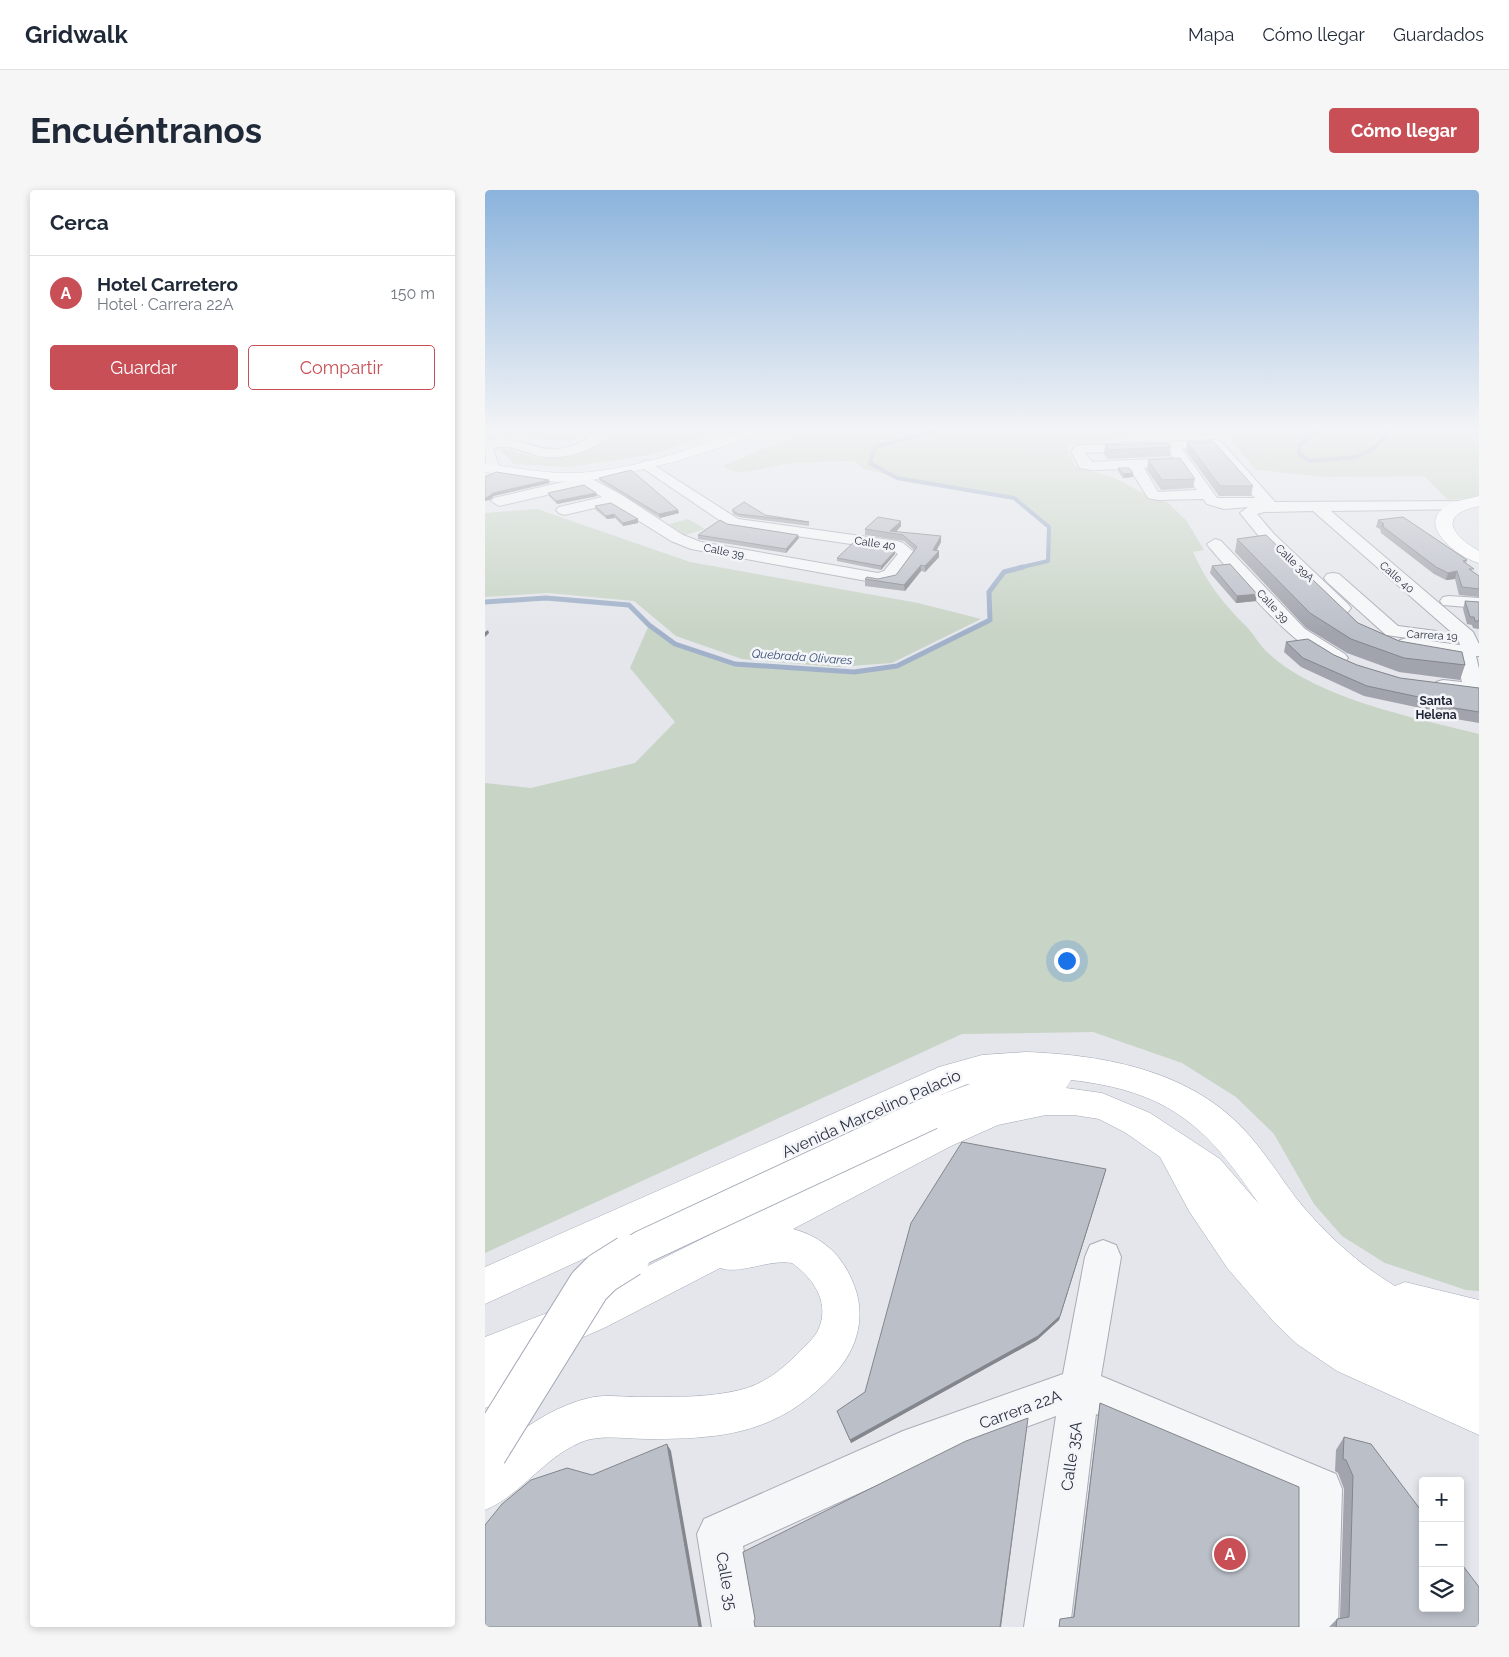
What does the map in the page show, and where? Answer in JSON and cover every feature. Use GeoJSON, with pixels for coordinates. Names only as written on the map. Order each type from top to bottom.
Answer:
{"type":"FeatureCollection","features":[{"type":"Feature","properties":{"kind":"main road"},"geometry":{"type":"LineString","coordinates":[[1475,505],[1443,516],[1444,530],[1450,538],[1479,558]]}},
{"type":"Feature","properties":{"kind":"main road"},"geometry":{"type":"LineString","coordinates":[[1475,505],[1459,520],[1460,527],[1479,545]]}},
{"type":"Feature","properties":{"kind":"main road","name":"Avenida Marcelino Palacio"},"geometry":{"type":"LineString","coordinates":[[485,1286],[950,1076],[977,1068],[1005,1064],[1037,1064],[1107,1072],[1154,1085],[1186,1100],[1230,1138],[1305,1235],[1341,1271],[1375,1294],[1428,1325],[1479,1345]]}},
{"type":"Feature","properties":{"kind":"main road"},"geometry":{"type":"LineString","coordinates":[[485,1464],[589,1286],[602,1273],[643,1247],[930,1113],[993,1089],[1013,1084],[1107,1072]]}},
{"type":"Feature","properties":{"kind":"main road"},"geometry":{"type":"LineString","coordinates":[[485,1357],[589,1315],[985,1116],[1009,1109],[1055,1101],[1097,1105],[1138,1121],[1172,1147],[1199,1162],[1218,1181],[1271,1248],[1311,1291],[1340,1312],[1397,1345],[1479,1378]]}},
{"type":"Feature","properties":{"kind":"main road"},"geometry":{"type":"LineString","coordinates":[[1172,1147],[1185,1175],[1240,1254],[1270,1290],[1301,1321],[1334,1346],[1383,1373],[1479,1414]]}},
{"type":"Feature","properties":{"kind":"main road"},"geometry":{"type":"LineString","coordinates":[[485,1464],[587,1419],[702,1418],[751,1409],[785,1392],[828,1351],[839,1331],[843,1312],[840,1293],[831,1274],[803,1250],[786,1246],[762,1247],[695,1261]]}},
{"type":"Feature","properties":{"kind":"main road"},"geometry":{"type":"LineString","coordinates":[[1375,1294],[1479,1319]]}},
{"type":"Feature","properties":{"kind":"main road"},"geometry":{"type":"LineString","coordinates":[[485,1387],[530,1358],[589,1315]]}},
{"type":"Feature","properties":{"kind":"street"},"geometry":{"type":"LineString","coordinates":[[499,501],[510,498]]}},
{"type":"Feature","properties":{"kind":"street"},"geometry":{"type":"LineString","coordinates":[[564,510],[617,498]]}},
{"type":"Feature","properties":{"kind":"street","name":"Calle 39"},"geometry":{"type":"LineString","coordinates":[[617,498],[677,538],[705,548],[873,578],[885,577]]}},
{"type":"Feature","properties":{"kind":"street","name":"Calle 40"},"geometry":{"type":"LineString","coordinates":[[697,498],[734,523],[901,547],[907,552],[890,576],[885,577]]}},
{"type":"Feature","properties":{"kind":"street"},"geometry":{"type":"LineString","coordinates":[[1196,498],[1213,499],[1272,515],[1475,505]]}},
{"type":"Feature","properties":{"kind":"street"},"geometry":{"type":"LineString","coordinates":[[1259,498],[1272,515]]}},
{"type":"Feature","properties":{"kind":"street","name":"Calle 39A"},"geometry":{"type":"LineString","coordinates":[[1351,617],[1267,537],[1248,513],[1272,515],[1374,630]]}},
{"type":"Feature","properties":{"kind":"street","name":"Calle 40"},"geometry":{"type":"LineString","coordinates":[[1324,513],[1472,645]]}},
{"type":"Feature","properties":{"kind":"street"},"geometry":{"type":"LineString","coordinates":[[1324,513],[1443,516]]}},
{"type":"Feature","properties":{"kind":"street"},"geometry":{"type":"LineString","coordinates":[[1250,539],[1267,537]]}},
{"type":"Feature","properties":{"kind":"street","name":"Calle 39"},"geometry":{"type":"LineString","coordinates":[[1224,543],[1298,633],[1347,662]]}},
{"type":"Feature","properties":{"kind":"street"},"geometry":{"type":"LineString","coordinates":[[1449,601],[1479,603]]}},
{"type":"Feature","properties":{"kind":"street","name":"Carrera 19"},"geometry":{"type":"LineString","coordinates":[[1374,630],[1398,643],[1472,645]]}},
{"type":"Feature","properties":{"kind":"street"},"geometry":{"type":"LineString","coordinates":[[1426,684],[1474,690],[1472,645]]}},
{"type":"Feature","properties":{"kind":"street","name":"Calle 35A"},"geometry":{"type":"LineString","coordinates":[[1047,1627],[1080,1387],[1103,1257]]}},
{"type":"Feature","properties":{"kind":"street"},"geometry":{"type":"LineString","coordinates":[[1080,1387],[1321,1489],[1315,1627]]}},
{"type":"Feature","properties":{"kind":"street","name":"Carrera 22A"},"geometry":{"type":"LineString","coordinates":[[719,1534],[903,1452],[1080,1387]]}},
{"type":"Feature","properties":{"kind":"street","name":"Calle 35"},"geometry":{"type":"LineString","coordinates":[[719,1534],[735,1627]]}},
{"type":"Feature","properties":{"kind":"green space"},"geometry":{"type":"Polygon","coordinates":[[[1013,498],[1152,498],[1167,502],[1186,520],[1204,550],[1193,552],[1209,582],[1262,647],[1285,667],[1309,681],[1366,704],[1479,734],[1479,1291],[1466,1290],[1385,1263],[1342,1236],[1314,1204],[1274,1134],[1236,1097],[1182,1063],[1093,1032],[962,1034],[485,1253],[485,783],[531,788],[635,763],[675,722],[630,668],[649,625],[675,644],[735,664],[854,672],[897,666],[990,620],[989,592],[1004,572],[1048,561],[1049,527],[1013,498]]]}},
{"type":"Feature","properties":{"kind":"green space"},"geometry":{"type":"Polygon","coordinates":[[[1446,498],[1468,498],[1448,500],[1446,498]]]}},
{"type":"Feature","properties":{"kind":"green space"},"geometry":{"type":"Polygon","coordinates":[[[537,509],[690,562],[918,603],[981,619],[892,663],[837,667],[742,659],[676,636],[634,601],[548,593],[485,597],[485,513],[537,509]]]}},
{"type":"Feature","properties":{"kind":"green space"},"geometry":{"type":"Polygon","coordinates":[[[688,519],[705,529],[685,535],[669,524],[688,519]]]}},
{"type":"Feature","properties":{"kind":"building"},"geometry":{"type":"Polygon","coordinates":[[[553,498],[571,498],[556,501],[553,498]]]}},
{"type":"Feature","properties":{"kind":"building"},"geometry":{"type":"Polygon","coordinates":[[[632,498],[664,498],[678,510],[659,514],[632,498]]]}},
{"type":"Feature","properties":{"kind":"building"},"geometry":{"type":"Polygon","coordinates":[[[744,502],[765,515],[809,522],[738,514],[732,510],[744,502]]]}},
{"type":"Feature","properties":{"kind":"building"},"geometry":{"type":"Polygon","coordinates":[[[611,503],[638,519],[623,523],[614,514],[606,516],[595,506],[611,503]]]}},
{"type":"Feature","properties":{"kind":"building"},"geometry":{"type":"Polygon","coordinates":[[[878,517],[901,521],[890,531],[941,536],[933,550],[939,551],[925,566],[921,565],[904,585],[865,579],[867,577],[878,579],[896,575],[917,547],[903,535],[865,529],[878,517]]]}},
{"type":"Feature","properties":{"kind":"building"},"geometry":{"type":"Polygon","coordinates":[[[1403,517],[1467,560],[1463,561],[1474,569],[1469,569],[1479,576],[1479,589],[1462,587],[1457,571],[1448,573],[1436,567],[1382,526],[1384,524],[1378,520],[1403,517]]]}},
{"type":"Feature","properties":{"kind":"building"},"geometry":{"type":"Polygon","coordinates":[[[720,520],[727,524],[798,535],[786,549],[698,535],[720,520]]]}},
{"type":"Feature","properties":{"kind":"building"},"geometry":{"type":"Polygon","coordinates":[[[1266,535],[1358,623],[1399,641],[1462,652],[1465,665],[1404,658],[1351,639],[1310,613],[1237,539],[1266,535]]]}},
{"type":"Feature","properties":{"kind":"building"},"geometry":{"type":"Polygon","coordinates":[[[853,543],[891,548],[895,551],[881,566],[837,558],[853,543]]]}},
{"type":"Feature","properties":{"kind":"building"},"geometry":{"type":"Polygon","coordinates":[[[1230,564],[1257,594],[1237,596],[1212,566],[1230,564]]]}},
{"type":"Feature","properties":{"kind":"building"},"geometry":{"type":"Polygon","coordinates":[[[1465,601],[1479,602],[1479,621],[1475,621],[1474,617],[1470,617],[1465,601]]]}},
{"type":"Feature","properties":{"kind":"building"},"geometry":{"type":"Polygon","coordinates":[[[1308,639],[1334,655],[1357,665],[1400,678],[1479,688],[1479,712],[1442,706],[1442,702],[1367,686],[1303,658],[1286,642],[1308,639]]]}},
{"type":"Feature","properties":{"kind":"building"},"geometry":{"type":"Polygon","coordinates":[[[962,1142],[1106,1169],[1060,1316],[1038,1336],[850,1440],[837,1411],[865,1392],[911,1223],[962,1142]]]}},
{"type":"Feature","properties":{"kind":"building"},"geometry":{"type":"Polygon","coordinates":[[[1100,1403],[1299,1487],[1299,1627],[1059,1627],[1060,1619],[1074,1617],[1100,1403]]]}},
{"type":"Feature","properties":{"kind":"building"},"geometry":{"type":"Polygon","coordinates":[[[1028,1418],[1000,1627],[755,1627],[743,1552],[966,1441],[1028,1418]]]}},
{"type":"Feature","properties":{"kind":"building"},"geometry":{"type":"Polygon","coordinates":[[[1344,1437],[1371,1444],[1419,1508],[1419,1612],[1464,1612],[1464,1567],[1479,1587],[1479,1627],[1336,1627],[1337,1619],[1349,1617],[1353,1476],[1346,1460],[1343,1459],[1344,1437]]]}},
{"type":"Feature","properties":{"kind":"building"},"geometry":{"type":"Polygon","coordinates":[[[667,1444],[699,1627],[485,1627],[485,1525],[502,1504],[531,1480],[567,1468],[592,1475],[667,1444]]]}},
{"type":"Feature","properties":{"kind":"waterway","name":"Quebrada Olivares"},"geometry":{"type":"LineString","coordinates":[[1014,498],[1049,527],[1048,561],[1018,568]]}},
{"type":"Feature","properties":{"kind":"waterway","name":"Quebrada Olivares"},"geometry":{"type":"LineString","coordinates":[[485,602],[546,598],[629,605],[649,625],[675,644],[735,664],[854,672],[897,666],[990,620],[989,592],[1004,572],[1023,567]]}},
{"type":"Feature","properties":{"kind":"place","name":"Hotel Carretero"},"geometry":{"type":"Point","coordinates":[1230,1554]}},
{"type":"Feature","properties":{"kind":"district","name":"Santa Helena"},"geometry":{"type":"Point","coordinates":[1436,708]}}]}
